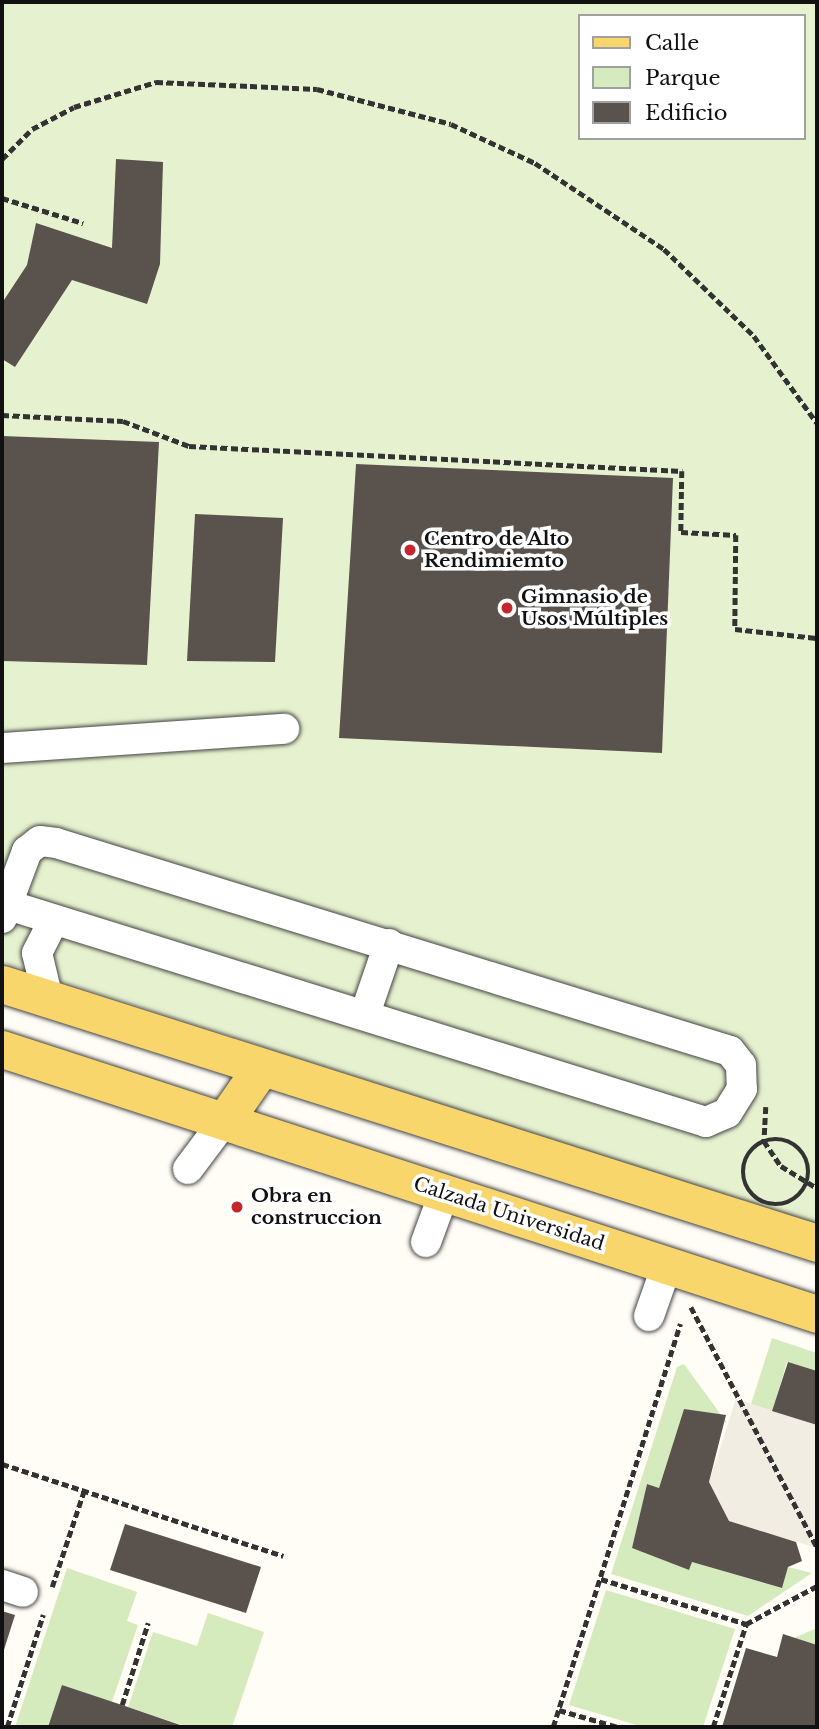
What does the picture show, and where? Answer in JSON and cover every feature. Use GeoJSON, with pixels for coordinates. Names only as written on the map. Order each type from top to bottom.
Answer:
{"type":"FeatureCollection","features":[{"type":"Feature","properties":{"kind":"main road"},"geometry":{"type":"LineString","coordinates":[[2,984],[817,1243]]}},
{"type":"Feature","properties":{"kind":"main road","name":"Calzada Universidad"},"geometry":{"type":"LineString","coordinates":[[2,1049],[817,1314]]}},
{"type":"Feature","properties":{"kind":"main road"},"geometry":{"type":"LineString","coordinates":[[224,1121],[261,1068]]}},
{"type":"Feature","properties":{"kind":"lane"},"geometry":{"type":"LineString","coordinates":[[2,748],[284,729]]}},
{"type":"Feature","properties":{"kind":"lane"},"geometry":{"type":"LineString","coordinates":[[48,842],[389,944],[730,1051],[741,1065],[742,1089],[727,1113],[706,1122],[365,1014],[54,920],[5,912],[27,851],[48,842]]}},
{"type":"Feature","properties":{"kind":"lane"},"geometry":{"type":"LineString","coordinates":[[48,999],[37,953],[54,920]]}},
{"type":"Feature","properties":{"kind":"lane"},"geometry":{"type":"LineString","coordinates":[[365,1014],[389,944]]}},
{"type":"Feature","properties":{"kind":"lane"},"geometry":{"type":"LineString","coordinates":[[188,1169],[224,1121]]}},
{"type":"Feature","properties":{"kind":"lane"},"geometry":{"type":"LineString","coordinates":[[426,1242],[444,1193]]}},
{"type":"Feature","properties":{"kind":"lane"},"geometry":{"type":"LineString","coordinates":[[649,1316],[667,1265]]}},
{"type":"Feature","properties":{"kind":"path"},"geometry":{"type":"LineString","coordinates":[[2,159],[32,129],[74,107],[156,82],[317,89],[451,124],[536,163],[664,249],[754,337],[817,423]]}},
{"type":"Feature","properties":{"kind":"path"},"geometry":{"type":"LineString","coordinates":[[2,198],[83,223]]}},
{"type":"Feature","properties":{"kind":"path"},"geometry":{"type":"LineString","coordinates":[[2,415],[122,421],[189,446],[682,471],[681,532],[736,535],[735,629],[817,638]]}},
{"type":"Feature","properties":{"kind":"path"},"geometry":{"type":"LineString","coordinates":[[742,1089],[766,1097],[764,1141],[781,1167],[817,1188]]}},
{"type":"Feature","properties":{"kind":"path"},"geometry":{"type":"LineString","coordinates":[[764,1141],[799,1147],[809,1167],[806,1184],[787,1203],[755,1197],[743,1170],[749,1153],[764,1141]]}},
{"type":"Feature","properties":{"kind":"path"},"geometry":{"type":"LineString","coordinates":[[554,1727],[688,1300],[817,1547]]}},
{"type":"Feature","properties":{"kind":"path"},"geometry":{"type":"LineString","coordinates":[[2,1464],[283,1556]]}},
{"type":"Feature","properties":{"kind":"path"},"geometry":{"type":"LineString","coordinates":[[601,1579],[747,1624]]}},
{"type":"Feature","properties":{"kind":"path"},"geometry":{"type":"LineString","coordinates":[[713,1727],[747,1624],[817,1586]]}},
{"type":"Feature","properties":{"kind":"path"},"geometry":{"type":"LineString","coordinates":[[122,1704],[148,1623]]}},
{"type":"Feature","properties":{"kind":"path"},"geometry":{"type":"LineString","coordinates":[[559,1710],[618,1727]]}},
{"type":"Feature","properties":{"kind":"green space","name":"Centro de Alto Rendimiemto"},"geometry":{"type":"Polygon","coordinates":[[[2,2],[817,2],[817,1226],[2,962],[2,2]]]}},
{"type":"Feature","properties":{"kind":"green space"},"geometry":{"type":"Polygon","coordinates":[[[772,1338],[817,1353],[817,1371],[787,1362],[772,1411],[751,1404],[772,1338]]]}},
{"type":"Feature","properties":{"kind":"green space"},"geometry":{"type":"Polygon","coordinates":[[[684,1364],[727,1423],[684,1409],[659,1488],[647,1484],[632,1548],[689,1570],[692,1562],[781,1588],[788,1567],[812,1573],[748,1616],[611,1574],[677,1367],[684,1364]]]}},
{"type":"Feature","properties":{"kind":"green space"},"geometry":{"type":"Polygon","coordinates":[[[67,1568],[137,1592],[127,1621],[138,1625],[112,1702],[62,1685],[48,1727],[15,1727],[67,1568]]]}},
{"type":"Feature","properties":{"kind":"green space"},"geometry":{"type":"Polygon","coordinates":[[[606,1590],[735,1629],[703,1727],[643,1727],[569,1705],[606,1590]]]}},
{"type":"Feature","properties":{"kind":"green space"},"geometry":{"type":"Polygon","coordinates":[[[208,1613],[264,1632],[232,1727],[188,1727],[128,1707],[153,1632],[197,1646],[208,1613]]]}},
{"type":"Feature","properties":{"kind":"green space"},"geometry":{"type":"Polygon","coordinates":[[[817,1628],[817,1645],[794,1638],[817,1628]]]}},
{"type":"Feature","properties":{"kind":"shaded area"},"geometry":{"type":"Polygon","coordinates":[[[736,1399],[817,1425],[817,1548],[729,1521],[709,1482],[736,1399]]]}},
{"type":"Feature","properties":{"kind":"building"},"geometry":{"type":"Polygon","coordinates":[[[116,159],[163,162],[160,264],[147,304],[72,280],[15,367],[2,359],[2,303],[27,265],[36,223],[112,248],[116,159]]]}},
{"type":"Feature","properties":{"kind":"building"},"geometry":{"type":"Polygon","coordinates":[[[2,436],[159,442],[147,665],[2,661],[2,436]]]}},
{"type":"Feature","properties":{"kind":"building","name":"Gimnasio de Usos Múltiples"},"geometry":{"type":"Polygon","coordinates":[[[356,464],[673,478],[662,753],[339,738],[356,464]]]}},
{"type":"Feature","properties":{"kind":"building"},"geometry":{"type":"Polygon","coordinates":[[[195,514],[283,518],[275,662],[187,661],[195,514]]]}},
{"type":"Feature","properties":{"kind":"building"},"geometry":{"type":"Polygon","coordinates":[[[788,1362],[817,1371],[817,1425],[772,1411],[788,1362]]]}},
{"type":"Feature","properties":{"kind":"building"},"geometry":{"type":"Polygon","coordinates":[[[684,1409],[726,1415],[709,1482],[729,1521],[796,1542],[802,1561],[788,1567],[782,1588],[692,1562],[689,1570],[632,1548],[647,1484],[659,1488],[684,1409]]]}},
{"type":"Feature","properties":{"kind":"building"},"geometry":{"type":"Polygon","coordinates":[[[125,1524],[261,1567],[246,1613],[110,1570],[125,1524]]]}},
{"type":"Feature","properties":{"kind":"building"},"geometry":{"type":"Polygon","coordinates":[[[2,1611],[15,1615],[2,1656],[2,1611]]]}},
{"type":"Feature","properties":{"kind":"building"},"geometry":{"type":"Polygon","coordinates":[[[783,1634],[817,1645],[817,1727],[722,1727],[746,1648],[777,1657],[783,1634]]]}},
{"type":"Feature","properties":{"kind":"building"},"geometry":{"type":"Polygon","coordinates":[[[62,1685],[122,1705],[186,1727],[48,1727],[62,1685]]]}},
{"type":"Feature","properties":{"kind":"place","name":"Centro de Alto Rendimiemto"},"geometry":{"type":"Point","coordinates":[410,550]}},
{"type":"Feature","properties":{"kind":"place","name":"Gimnasio de Usos Múltiples"},"geometry":{"type":"Point","coordinates":[507,608]}},
{"type":"Feature","properties":{"kind":"place","name":"Obra en construccion"},"geometry":{"type":"Point","coordinates":[237,1207]}}]}
